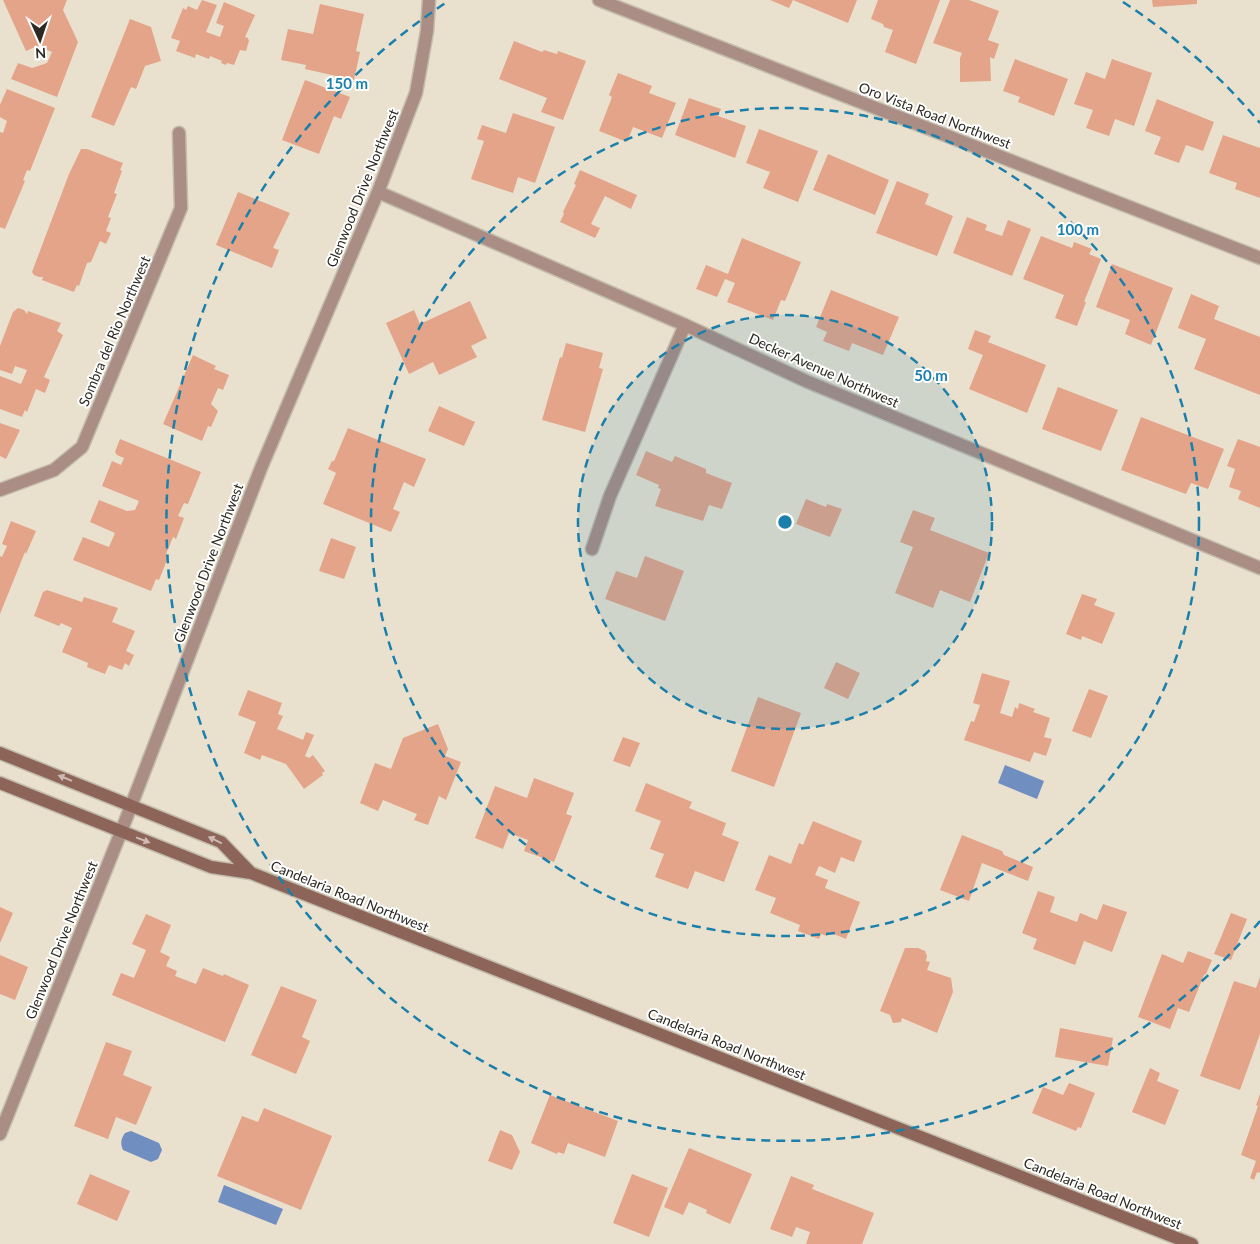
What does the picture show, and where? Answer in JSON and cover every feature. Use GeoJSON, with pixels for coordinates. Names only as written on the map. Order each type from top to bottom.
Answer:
{"type":"FeatureCollection","features":[{"type":"Feature","properties":{"kind":"street","name":"Glenwood Drive Northwest"},"geometry":{"type":"LineString","coordinates":[[0,1134],[121,832],[261,468],[378,192],[416,93],[427,31],[429,0]]}},
{"type":"Feature","properties":{"kind":"street","name":"Oro Vista Road Northwest"},"geometry":{"type":"LineString","coordinates":[[599,0],[1260,258]]}},
{"type":"Feature","properties":{"kind":"street","name":"Sombra del Rio Northwest"},"geometry":{"type":"LineString","coordinates":[[0,490],[54,470],[82,448],[181,208],[179,133]]}},
{"type":"Feature","properties":{"kind":"street","name":"Decker Avenue Northwest"},"geometry":{"type":"LineString","coordinates":[[378,192],[686,325],[806,380],[1260,568]]}},
{"type":"Feature","properties":{"kind":"street"},"geometry":{"type":"LineString","coordinates":[[592,549],[610,496],[686,325]]}},
{"type":"Feature","properties":{"kind":"street","name":"Candelaria Road Northwest"},"geometry":{"type":"LineString","coordinates":[[0,753],[221,842],[251,873]]}},
{"type":"Feature","properties":{"kind":"street","name":"Candelaria Road Northwest"},"geometry":{"type":"LineString","coordinates":[[0,783],[211,867],[251,873],[1192,1244]]}},
{"type":"Feature","properties":{"kind":"water"},"geometry":{"type":"Polygon","coordinates":[[[1005,765],[1044,781],[1037,799],[998,783],[1005,765]]]}},
{"type":"Feature","properties":{"kind":"water"},"geometry":{"type":"Polygon","coordinates":[[[131,1131],[159,1143],[162,1150],[158,1159],[151,1162],[123,1150],[121,1143],[123,1137],[125,1133],[131,1131]]]}},
{"type":"Feature","properties":{"kind":"water"},"geometry":{"type":"Polygon","coordinates":[[[224,1185],[283,1209],[276,1225],[218,1202],[224,1185]]]}},
{"type":"Feature","properties":{"kind":"building"},"geometry":{"type":"Polygon","coordinates":[[[3,0],[67,0],[63,10],[78,42],[57,97],[11,79],[18,63],[32,68],[47,63],[52,52],[37,46],[26,51],[3,0]]]}},
{"type":"Feature","properties":{"kind":"building"},"geometry":{"type":"Polygon","coordinates":[[[202,0],[217,5],[206,32],[220,37],[224,26],[216,23],[224,2],[255,15],[245,37],[249,41],[246,51],[240,50],[234,65],[227,63],[226,65],[221,63],[222,61],[210,56],[209,59],[196,54],[195,58],[176,51],[180,41],[171,38],[183,8],[186,10],[188,6],[197,10],[202,0]]]}},
{"type":"Feature","properties":{"kind":"building"},"geometry":{"type":"Polygon","coordinates":[[[770,0],[793,0],[789,8],[770,0]]]}},
{"type":"Feature","properties":{"kind":"building"},"geometry":{"type":"Polygon","coordinates":[[[793,0],[857,0],[848,23],[793,0]]]}},
{"type":"Feature","properties":{"kind":"building"},"geometry":{"type":"Polygon","coordinates":[[[878,0],[940,0],[916,64],[885,52],[893,30],[871,19],[878,0]]]}},
{"type":"Feature","properties":{"kind":"building"},"geometry":{"type":"Polygon","coordinates":[[[950,0],[969,0],[999,11],[988,40],[999,44],[994,59],[990,57],[991,81],[960,82],[960,58],[962,53],[933,43],[950,0]]]}},
{"type":"Feature","properties":{"kind":"building"},"geometry":{"type":"Polygon","coordinates":[[[1152,0],[1197,0],[1197,4],[1153,7],[1152,0]]]}},
{"type":"Feature","properties":{"kind":"building"},"geometry":{"type":"Polygon","coordinates":[[[320,4],[364,14],[356,51],[360,52],[354,80],[305,69],[306,65],[281,60],[288,29],[313,34],[320,4]]]}},
{"type":"Feature","properties":{"kind":"building"},"geometry":{"type":"Polygon","coordinates":[[[130,19],[151,27],[161,61],[145,66],[136,89],[131,87],[114,126],[91,117],[130,19]]]}},
{"type":"Feature","properties":{"kind":"building"},"geometry":{"type":"Polygon","coordinates":[[[514,41],[542,52],[544,50],[557,54],[558,51],[586,61],[563,120],[541,112],[547,98],[499,79],[514,41]]]}},
{"type":"Feature","properties":{"kind":"building"},"geometry":{"type":"Polygon","coordinates":[[[1015,59],[1068,79],[1054,116],[1018,102],[1020,97],[1003,91],[1015,59]]]}},
{"type":"Feature","properties":{"kind":"building"},"geometry":{"type":"Polygon","coordinates":[[[1112,59],[1152,73],[1134,126],[1115,119],[1109,136],[1086,128],[1093,110],[1074,104],[1086,72],[1105,79],[1112,59]]]}},
{"type":"Feature","properties":{"kind":"building"},"geometry":{"type":"Polygon","coordinates":[[[618,73],[652,86],[649,93],[676,103],[662,138],[633,127],[627,142],[599,131],[612,97],[609,95],[618,73]]]}},
{"type":"Feature","properties":{"kind":"building"},"geometry":{"type":"Polygon","coordinates":[[[305,80],[350,97],[341,119],[334,116],[319,154],[282,140],[305,80]]]}},
{"type":"Feature","properties":{"kind":"building"},"geometry":{"type":"Polygon","coordinates":[[[7,89],[55,108],[30,171],[27,170],[23,180],[25,181],[5,229],[0,227],[0,132],[3,133],[7,121],[0,117],[0,105],[7,89]]]}},
{"type":"Feature","properties":{"kind":"building"},"geometry":{"type":"Polygon","coordinates":[[[689,98],[721,109],[718,116],[746,126],[735,158],[675,135],[689,98]]]}},
{"type":"Feature","properties":{"kind":"building"},"geometry":{"type":"Polygon","coordinates":[[[1157,99],[1214,122],[1203,151],[1186,145],[1179,163],[1154,154],[1161,137],[1145,131],[1157,99]]]}},
{"type":"Feature","properties":{"kind":"building"},"geometry":{"type":"Polygon","coordinates":[[[513,113],[555,127],[535,183],[518,177],[513,193],[471,179],[484,141],[477,139],[482,125],[506,133],[513,113]]]}},
{"type":"Feature","properties":{"kind":"building"},"geometry":{"type":"Polygon","coordinates":[[[759,129],[818,151],[798,202],[763,188],[770,172],[746,163],[759,129]]]}},
{"type":"Feature","properties":{"kind":"building"},"geometry":{"type":"Polygon","coordinates":[[[1223,135],[1260,148],[1260,198],[1235,189],[1237,183],[1209,173],[1223,135]]]}},
{"type":"Feature","properties":{"kind":"building"},"geometry":{"type":"Polygon","coordinates":[[[81,149],[87,149],[123,163],[114,193],[117,194],[108,217],[111,218],[106,231],[111,233],[106,244],[100,241],[91,262],[87,263],[79,286],[77,285],[74,292],[42,280],[43,277],[34,275],[32,272],[69,174],[81,149]]]}},
{"type":"Feature","properties":{"kind":"building"},"geometry":{"type":"Polygon","coordinates":[[[828,154],[889,180],[875,215],[813,190],[828,154]]]}},
{"type":"Feature","properties":{"kind":"building"},"geometry":{"type":"Polygon","coordinates":[[[580,170],[637,195],[631,209],[605,196],[591,224],[600,228],[595,238],[560,222],[576,185],[574,184],[580,170]]]}},
{"type":"Feature","properties":{"kind":"building"},"geometry":{"type":"Polygon","coordinates":[[[897,181],[929,194],[925,204],[953,216],[937,256],[876,233],[897,181]]]}},
{"type":"Feature","properties":{"kind":"building"},"geometry":{"type":"Polygon","coordinates":[[[238,192],[290,213],[273,248],[279,250],[272,268],[216,245],[238,192]]]}},
{"type":"Feature","properties":{"kind":"building"},"geometry":{"type":"Polygon","coordinates":[[[967,217],[987,225],[985,230],[1002,236],[1008,220],[1031,229],[1012,276],[953,253],[967,217]]]}},
{"type":"Feature","properties":{"kind":"building"},"geometry":{"type":"Polygon","coordinates":[[[1041,236],[1072,248],[1074,242],[1092,249],[1089,254],[1101,259],[1084,302],[1086,302],[1077,326],[1055,318],[1064,295],[1023,279],[1041,236]]]}},
{"type":"Feature","properties":{"kind":"building"},"geometry":{"type":"Polygon","coordinates":[[[742,238],[801,262],[785,301],[781,300],[773,320],[727,302],[735,283],[725,279],[717,297],[696,289],[706,265],[728,274],[742,238]]]}},
{"type":"Feature","properties":{"kind":"building"},"geometry":{"type":"Polygon","coordinates":[[[1112,264],[1173,288],[1151,345],[1125,334],[1130,320],[1096,307],[1112,264]]]}},
{"type":"Feature","properties":{"kind":"building"},"geometry":{"type":"Polygon","coordinates":[[[831,290],[899,317],[883,355],[852,343],[849,351],[823,341],[827,332],[816,327],[831,290]]]}},
{"type":"Feature","properties":{"kind":"building"},"geometry":{"type":"Polygon","coordinates":[[[1191,294],[1219,306],[1214,319],[1260,337],[1260,395],[1194,369],[1206,339],[1178,328],[1191,294]]]}},
{"type":"Feature","properties":{"kind":"building"},"geometry":{"type":"Polygon","coordinates":[[[470,301],[487,338],[471,346],[477,357],[439,375],[433,362],[409,374],[386,323],[414,310],[420,324],[470,301]]]}},
{"type":"Feature","properties":{"kind":"building"},"geometry":{"type":"Polygon","coordinates":[[[18,308],[24,310],[27,314],[28,311],[61,323],[57,331],[63,335],[44,377],[50,380],[45,393],[36,389],[27,412],[25,410],[22,417],[0,409],[0,376],[21,384],[27,370],[15,366],[12,374],[0,370],[0,346],[13,312],[18,308]]]}},
{"type":"Feature","properties":{"kind":"building"},"geometry":{"type":"Polygon","coordinates":[[[975,330],[991,336],[988,342],[1046,365],[1027,413],[969,389],[983,355],[968,349],[975,330]]]}},
{"type":"Feature","properties":{"kind":"building"},"geometry":{"type":"Polygon","coordinates":[[[566,343],[603,353],[599,368],[603,369],[585,432],[542,420],[560,357],[562,358],[566,343]]]}},
{"type":"Feature","properties":{"kind":"building"},"geometry":{"type":"Polygon","coordinates":[[[193,355],[216,366],[214,369],[229,375],[223,390],[218,388],[211,404],[218,411],[211,427],[208,426],[202,441],[163,424],[193,355]]]}},
{"type":"Feature","properties":{"kind":"building"},"geometry":{"type":"Polygon","coordinates":[[[1058,387],[1118,410],[1101,451],[1042,429],[1058,387]]]}},
{"type":"Feature","properties":{"kind":"building"},"geometry":{"type":"Polygon","coordinates":[[[439,406],[475,422],[464,446],[428,431],[439,406]]]}},
{"type":"Feature","properties":{"kind":"building"},"geometry":{"type":"Polygon","coordinates":[[[1141,417],[1224,449],[1208,489],[1191,483],[1186,494],[1121,470],[1141,417]]]}},
{"type":"Feature","properties":{"kind":"building"},"geometry":{"type":"Polygon","coordinates":[[[0,423],[20,430],[6,459],[0,456],[0,423]]]}},
{"type":"Feature","properties":{"kind":"building"},"geometry":{"type":"Polygon","coordinates":[[[348,428],[426,459],[414,487],[404,482],[393,509],[400,512],[391,532],[323,504],[336,473],[328,469],[332,461],[334,461],[348,428]]]}},
{"type":"Feature","properties":{"kind":"building"},"geometry":{"type":"Polygon","coordinates":[[[120,439],[201,472],[188,504],[184,503],[178,516],[184,518],[176,539],[173,537],[166,554],[169,555],[159,580],[156,579],[151,591],[73,560],[83,537],[109,547],[115,533],[90,522],[99,500],[127,511],[135,510],[139,501],[102,486],[112,461],[121,465],[124,458],[115,452],[120,439]]]}},
{"type":"Feature","properties":{"kind":"building"},"geometry":{"type":"Polygon","coordinates":[[[1238,439],[1260,447],[1260,508],[1238,499],[1241,491],[1229,487],[1235,469],[1227,466],[1238,439]]]}},
{"type":"Feature","properties":{"kind":"building"},"geometry":{"type":"Polygon","coordinates":[[[646,451],[672,462],[675,456],[706,469],[706,473],[732,483],[722,509],[709,505],[703,521],[655,506],[661,489],[658,488],[659,485],[636,475],[646,451]]]}},
{"type":"Feature","properties":{"kind":"building"},"geometry":{"type":"Polygon","coordinates":[[[806,499],[826,507],[827,504],[842,509],[830,537],[796,524],[806,499]]]}},
{"type":"Feature","properties":{"kind":"building"},"geometry":{"type":"Polygon","coordinates":[[[913,510],[935,518],[930,530],[989,553],[970,602],[940,590],[933,608],[895,593],[913,547],[900,542],[913,510]]]}},
{"type":"Feature","properties":{"kind":"building"},"geometry":{"type":"Polygon","coordinates":[[[11,521],[36,531],[26,554],[25,552],[0,614],[0,556],[2,557],[7,546],[2,544],[11,521]]]}},
{"type":"Feature","properties":{"kind":"building"},"geometry":{"type":"Polygon","coordinates":[[[331,538],[356,547],[344,579],[319,571],[331,538]]]}},
{"type":"Feature","properties":{"kind":"building"},"geometry":{"type":"Polygon","coordinates":[[[645,556],[684,571],[665,621],[605,599],[616,571],[637,578],[645,556]]]}},
{"type":"Feature","properties":{"kind":"building"},"geometry":{"type":"Polygon","coordinates":[[[47,590],[82,602],[84,597],[118,608],[112,622],[135,631],[126,651],[134,655],[129,666],[125,663],[122,670],[109,665],[105,674],[87,667],[88,663],[62,652],[72,628],[61,623],[59,626],[34,616],[43,592],[47,590]]]}},
{"type":"Feature","properties":{"kind":"building"},"geometry":{"type":"Polygon","coordinates":[[[1082,594],[1097,599],[1094,605],[1115,613],[1102,644],[1082,636],[1081,640],[1066,634],[1082,594]]]}},
{"type":"Feature","properties":{"kind":"building"},"geometry":{"type":"Polygon","coordinates":[[[836,662],[860,673],[848,699],[824,688],[836,662]]]}},
{"type":"Feature","properties":{"kind":"building"},"geometry":{"type":"Polygon","coordinates":[[[982,673],[1010,681],[1000,713],[1012,717],[1015,707],[1018,709],[1019,703],[1035,709],[1033,712],[1050,718],[1044,737],[1052,739],[1046,756],[1034,752],[1030,762],[964,740],[971,721],[974,722],[980,705],[973,703],[982,673]]]}},
{"type":"Feature","properties":{"kind":"building"},"geometry":{"type":"Polygon","coordinates":[[[1089,689],[1108,696],[1091,738],[1072,731],[1089,689]]]}},
{"type":"Feature","properties":{"kind":"building"},"geometry":{"type":"Polygon","coordinates":[[[248,690],[282,703],[278,714],[283,716],[277,729],[303,740],[306,732],[314,735],[305,756],[309,758],[313,755],[325,771],[322,773],[323,775],[304,789],[286,764],[262,755],[260,760],[244,753],[256,722],[238,715],[248,690]]]}},
{"type":"Feature","properties":{"kind":"building"},"geometry":{"type":"Polygon","coordinates":[[[758,697],[801,713],[774,787],[731,771],[758,697]]]}},
{"type":"Feature","properties":{"kind":"building"},"geometry":{"type":"Polygon","coordinates":[[[438,724],[448,749],[445,756],[461,762],[446,800],[439,796],[428,825],[414,820],[417,814],[383,800],[378,811],[360,803],[375,763],[391,769],[403,738],[438,724]]]}},
{"type":"Feature","properties":{"kind":"building"},"geometry":{"type":"Polygon","coordinates":[[[623,737],[640,743],[630,767],[613,761],[623,737]]]}},
{"type":"Feature","properties":{"kind":"building"},"geometry":{"type":"Polygon","coordinates":[[[534,778],[574,793],[566,814],[572,816],[554,862],[524,851],[528,840],[509,833],[503,849],[475,838],[495,786],[527,798],[534,778]]]}},
{"type":"Feature","properties":{"kind":"building"},"geometry":{"type":"Polygon","coordinates":[[[646,783],[692,802],[689,808],[726,823],[722,835],[739,842],[724,882],[695,871],[688,889],[655,877],[664,854],[650,849],[661,821],[635,811],[646,783]]]}},
{"type":"Feature","properties":{"kind":"building"},"geometry":{"type":"Polygon","coordinates":[[[813,821],[862,841],[854,862],[841,857],[835,873],[819,866],[815,875],[828,880],[825,888],[860,902],[846,939],[829,932],[827,936],[821,934],[819,939],[798,931],[800,925],[770,913],[776,898],[755,890],[769,855],[791,864],[799,843],[803,845],[813,821]]]}},
{"type":"Feature","properties":{"kind":"building"},"geometry":{"type":"Polygon","coordinates":[[[962,835],[1002,851],[1004,855],[1033,867],[1028,881],[982,863],[969,901],[940,890],[962,835]]]}},
{"type":"Feature","properties":{"kind":"building"},"geometry":{"type":"Polygon","coordinates":[[[1038,891],[1055,897],[1050,912],[1077,922],[1080,913],[1097,920],[1103,904],[1127,912],[1112,952],[1084,941],[1075,965],[1033,949],[1037,939],[1022,933],[1038,891]]]}},
{"type":"Feature","properties":{"kind":"building"},"geometry":{"type":"Polygon","coordinates":[[[0,907],[13,913],[0,943],[0,907]]]}},
{"type":"Feature","properties":{"kind":"building"},"geometry":{"type":"Polygon","coordinates":[[[1231,913],[1247,919],[1231,960],[1214,954],[1231,913]]]}},
{"type":"Feature","properties":{"kind":"building"},"geometry":{"type":"Polygon","coordinates":[[[146,914],[171,925],[160,952],[170,957],[166,966],[177,971],[175,976],[196,984],[203,968],[223,976],[224,974],[249,985],[225,1042],[112,995],[121,973],[134,978],[146,950],[132,944],[146,914]]]}},
{"type":"Feature","properties":{"kind":"building"},"geometry":{"type":"Polygon","coordinates":[[[905,948],[918,948],[925,951],[926,961],[930,962],[927,970],[951,978],[953,992],[937,1033],[902,1018],[901,1022],[893,1023],[890,1015],[880,1011],[905,948]]]}},
{"type":"Feature","properties":{"kind":"building"},"geometry":{"type":"Polygon","coordinates":[[[1188,951],[1212,960],[1189,1012],[1178,1008],[1170,1029],[1138,1017],[1162,954],[1183,963],[1188,951]]]}},
{"type":"Feature","properties":{"kind":"building"},"geometry":{"type":"Polygon","coordinates":[[[0,955],[28,967],[15,1000],[0,994],[0,955]]]}},
{"type":"Feature","properties":{"kind":"building"},"geometry":{"type":"Polygon","coordinates":[[[1260,977],[1260,1034],[1240,1090],[1200,1076],[1234,981],[1256,988],[1260,977]]]}},
{"type":"Feature","properties":{"kind":"building"},"geometry":{"type":"Polygon","coordinates":[[[281,986],[317,1000],[302,1037],[310,1041],[296,1074],[251,1055],[281,986]]]}},
{"type":"Feature","properties":{"kind":"building"},"geometry":{"type":"Polygon","coordinates":[[[1060,1028],[1113,1038],[1108,1066],[1055,1057],[1060,1028]]]}},
{"type":"Feature","properties":{"kind":"building"},"geometry":{"type":"Polygon","coordinates":[[[106,1042],[132,1051],[123,1075],[152,1087],[136,1125],[116,1117],[108,1139],[74,1126],[106,1042]]]}},
{"type":"Feature","properties":{"kind":"building"},"geometry":{"type":"Polygon","coordinates":[[[1150,1068],[1160,1073],[1157,1081],[1179,1090],[1165,1125],[1132,1112],[1150,1068]]]}},
{"type":"Feature","properties":{"kind":"building"},"geometry":{"type":"Polygon","coordinates":[[[1069,1083],[1095,1093],[1081,1128],[1078,1127],[1076,1131],[1032,1113],[1043,1087],[1063,1095],[1069,1083]]]}},
{"type":"Feature","properties":{"kind":"building"},"geometry":{"type":"Polygon","coordinates":[[[1260,1094],[1260,1173],[1257,1172],[1254,1180],[1250,1178],[1256,1161],[1241,1155],[1258,1106],[1256,1105],[1260,1094]]]}},
{"type":"Feature","properties":{"kind":"building"},"geometry":{"type":"Polygon","coordinates":[[[550,1095],[618,1121],[605,1157],[568,1143],[564,1154],[558,1152],[557,1154],[531,1143],[550,1095]]]}},
{"type":"Feature","properties":{"kind":"building"},"geometry":{"type":"Polygon","coordinates":[[[264,1108],[332,1136],[301,1210],[217,1176],[242,1116],[258,1122],[264,1108]]]}},
{"type":"Feature","properties":{"kind":"building"},"geometry":{"type":"Polygon","coordinates":[[[500,1130],[512,1135],[520,1152],[512,1170],[488,1161],[500,1130]]]}},
{"type":"Feature","properties":{"kind":"building"},"geometry":{"type":"Polygon","coordinates":[[[689,1148],[752,1174],[730,1224],[706,1213],[707,1210],[689,1202],[683,1215],[664,1207],[689,1148]]]}},
{"type":"Feature","properties":{"kind":"building"},"geometry":{"type":"Polygon","coordinates":[[[90,1174],[130,1191],[117,1221],[77,1204],[90,1174]]]}},
{"type":"Feature","properties":{"kind":"building"},"geometry":{"type":"Polygon","coordinates":[[[632,1174],[668,1188],[649,1237],[613,1223],[632,1174]]]}},
{"type":"Feature","properties":{"kind":"building"},"geometry":{"type":"Polygon","coordinates":[[[791,1176],[814,1185],[812,1189],[874,1213],[862,1244],[806,1244],[810,1232],[796,1227],[792,1237],[770,1229],[791,1176]]]}}]}
